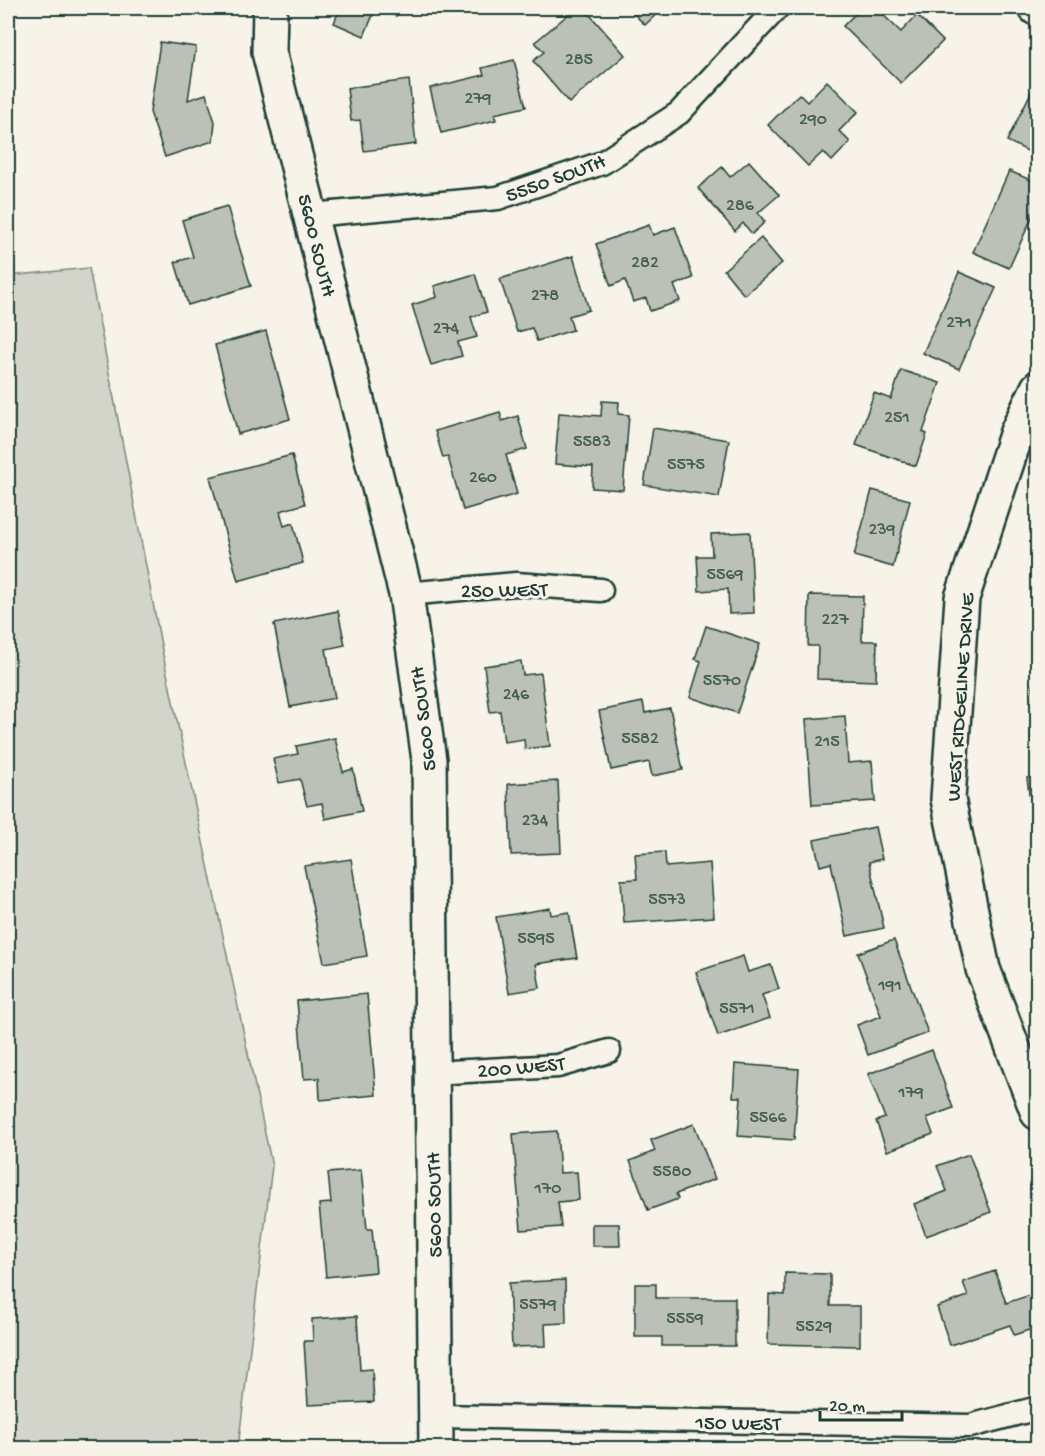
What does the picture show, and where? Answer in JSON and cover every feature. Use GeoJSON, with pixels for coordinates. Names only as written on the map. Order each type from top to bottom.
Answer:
{"type":"FeatureCollection","features":[{"type":"Feature","properties":{"kind":"main road","name":"5600 SOUTH"},"geometry":{"type":"LineString","coordinates":[[270,8],[269,52],[406,594],[429,760],[436,1449]]}},
{"type":"Feature","properties":{"kind":"main road","name":"WEST RIDGELINE DRIVE"},"geometry":{"type":"LineString","coordinates":[[1038,388],[1017,432],[962,598],[948,799],[983,969],[1038,1113]]}},
{"type":"Feature","properties":{"kind":"street","name":"5550 SOUTH"},"geometry":{"type":"LineString","coordinates":[[311,215],[498,198],[602,163],[679,113],[777,8]]}},
{"type":"Feature","properties":{"kind":"street","name":"250 WEST"},"geometry":{"type":"LineString","coordinates":[[406,594],[516,584],[601,590]]}},
{"type":"Feature","properties":{"kind":"street","name":"200 WEST"},"geometry":{"type":"LineString","coordinates":[[431,1073],[558,1066],[609,1051]]}},
{"type":"Feature","properties":{"kind":"street","name":"150 WEST"},"geometry":{"type":"LineString","coordinates":[[436,1416],[970,1426],[1038,1408]]}},
{"type":"Feature","properties":{"kind":"shaded area"},"geometry":{"type":"Polygon","coordinates":[[[89,268],[162,650],[272,1166],[238,1448],[8,1448],[8,276],[89,268]]]}},
{"type":"Feature","properties":{"kind":"building"},"geometry":{"type":"Polygon","coordinates":[[[340,8],[376,8],[364,36],[334,23],[340,8]]]}},
{"type":"Feature","properties":{"kind":"building"},"geometry":{"type":"Polygon","coordinates":[[[376,8],[400,8],[396,16],[376,8]]]}},
{"type":"Feature","properties":{"kind":"building"},"geometry":{"type":"Polygon","coordinates":[[[576,8],[584,8],[625,55],[569,103],[533,61],[544,52],[535,42],[576,8]]]}},
{"type":"Feature","properties":{"kind":"building"},"geometry":{"type":"Polygon","coordinates":[[[628,8],[663,8],[645,25],[628,8]]]}},
{"type":"Feature","properties":{"kind":"building"},"geometry":{"type":"Polygon","coordinates":[[[861,8],[876,8],[901,32],[917,15],[943,41],[901,83],[843,26],[861,8]]]}},
{"type":"Feature","properties":{"kind":"building"},"geometry":{"type":"Polygon","coordinates":[[[160,42],[196,47],[188,100],[206,94],[215,122],[213,141],[165,157],[150,112],[160,42]]]}},
{"type":"Feature","properties":{"kind":"building"},"geometry":{"type":"Polygon","coordinates":[[[514,60],[526,107],[494,114],[496,120],[441,133],[430,88],[484,75],[482,68],[514,60]]]}},
{"type":"Feature","properties":{"kind":"building"},"geometry":{"type":"Polygon","coordinates":[[[1038,78],[1038,156],[1007,141],[1038,78]]]}},
{"type":"Feature","properties":{"kind":"building"},"geometry":{"type":"Polygon","coordinates":[[[409,80],[416,144],[364,151],[360,120],[351,121],[347,88],[409,80]]]}},
{"type":"Feature","properties":{"kind":"building"},"geometry":{"type":"Polygon","coordinates":[[[827,81],[858,112],[839,131],[850,142],[832,161],[823,152],[808,166],[768,125],[799,94],[807,102],[827,81]]]}},
{"type":"Feature","properties":{"kind":"building"},"geometry":{"type":"Polygon","coordinates":[[[749,161],[779,195],[758,213],[765,222],[752,234],[743,223],[735,231],[698,188],[722,167],[730,177],[749,161]]]}},
{"type":"Feature","properties":{"kind":"building"},"geometry":{"type":"Polygon","coordinates":[[[1009,171],[1038,183],[1038,204],[1009,268],[973,252],[1009,171]]]}},
{"type":"Feature","properties":{"kind":"building"},"geometry":{"type":"Polygon","coordinates":[[[227,206],[251,286],[188,305],[175,262],[193,257],[182,220],[227,206]]]}},
{"type":"Feature","properties":{"kind":"building"},"geometry":{"type":"Polygon","coordinates":[[[649,225],[653,235],[675,227],[693,278],[674,285],[680,301],[650,311],[646,298],[633,302],[625,280],[611,286],[596,244],[649,225]]]}},
{"type":"Feature","properties":{"kind":"building"},"geometry":{"type":"Polygon","coordinates":[[[761,238],[782,263],[744,295],[724,270],[761,238]]]}},
{"type":"Feature","properties":{"kind":"building"},"geometry":{"type":"Polygon","coordinates":[[[573,256],[589,310],[569,316],[573,330],[537,341],[532,328],[517,332],[500,279],[573,256]]]}},
{"type":"Feature","properties":{"kind":"building"},"geometry":{"type":"Polygon","coordinates":[[[959,272],[996,288],[959,369],[923,353],[959,272]]]}},
{"type":"Feature","properties":{"kind":"building"},"geometry":{"type":"Polygon","coordinates":[[[475,274],[487,312],[471,317],[477,337],[458,342],[462,356],[431,365],[412,305],[437,297],[434,286],[475,274]]]}},
{"type":"Feature","properties":{"kind":"building"},"geometry":{"type":"Polygon","coordinates":[[[266,331],[290,419],[238,434],[215,345],[266,331]]]}},
{"type":"Feature","properties":{"kind":"building"},"geometry":{"type":"Polygon","coordinates":[[[901,370],[940,383],[923,432],[927,434],[916,466],[856,445],[874,393],[891,399],[901,370]]]}},
{"type":"Feature","properties":{"kind":"building"},"geometry":{"type":"Polygon","coordinates":[[[602,401],[619,402],[618,414],[629,415],[623,490],[592,488],[593,467],[555,464],[559,413],[601,416],[602,401]]]}},
{"type":"Feature","properties":{"kind":"building"},"geometry":{"type":"Polygon","coordinates":[[[500,412],[502,421],[518,416],[527,449],[506,455],[517,494],[463,510],[448,457],[443,458],[435,431],[500,412]]]}},
{"type":"Feature","properties":{"kind":"building"},"geometry":{"type":"Polygon","coordinates":[[[653,428],[729,440],[719,497],[644,485],[653,428]]]}},
{"type":"Feature","properties":{"kind":"building"},"geometry":{"type":"Polygon","coordinates":[[[292,455],[305,504],[280,511],[284,526],[293,523],[303,563],[238,581],[210,477],[292,455]]]}},
{"type":"Feature","properties":{"kind":"building"},"geometry":{"type":"Polygon","coordinates":[[[872,490],[910,500],[893,567],[854,556],[872,490]]]}},
{"type":"Feature","properties":{"kind":"building"},"geometry":{"type":"Polygon","coordinates":[[[750,532],[754,613],[729,614],[728,589],[699,591],[697,556],[712,556],[711,534],[750,532]]]}},
{"type":"Feature","properties":{"kind":"building"},"geometry":{"type":"Polygon","coordinates":[[[809,595],[863,596],[862,641],[877,641],[876,681],[817,679],[818,646],[808,646],[809,595]]]}},
{"type":"Feature","properties":{"kind":"building"},"geometry":{"type":"Polygon","coordinates":[[[338,611],[345,645],[326,649],[335,698],[290,707],[274,624],[338,611]]]}},
{"type":"Feature","properties":{"kind":"building"},"geometry":{"type":"Polygon","coordinates":[[[706,626],[760,644],[737,713],[690,697],[701,661],[695,659],[706,626]]]}},
{"type":"Feature","properties":{"kind":"building"},"geometry":{"type":"Polygon","coordinates":[[[521,661],[523,675],[541,673],[550,746],[525,749],[524,739],[504,742],[500,711],[490,712],[484,666],[521,661]]]}},
{"type":"Feature","properties":{"kind":"building"},"geometry":{"type":"Polygon","coordinates":[[[1034,675],[1038,675],[1038,743],[1031,743],[1034,675]]]}},
{"type":"Feature","properties":{"kind":"building"},"geometry":{"type":"Polygon","coordinates":[[[643,702],[645,713],[670,708],[683,770],[652,776],[649,762],[611,770],[599,711],[643,702]]]}},
{"type":"Feature","properties":{"kind":"building"},"geometry":{"type":"Polygon","coordinates":[[[845,716],[848,763],[872,761],[875,801],[812,805],[806,719],[845,716]]]}},
{"type":"Feature","properties":{"kind":"building"},"geometry":{"type":"Polygon","coordinates":[[[335,738],[343,772],[353,769],[362,811],[325,819],[322,803],[307,806],[300,779],[279,783],[273,759],[298,754],[296,746],[335,738]]]}},
{"type":"Feature","properties":{"kind":"building"},"geometry":{"type":"Polygon","coordinates":[[[1038,776],[1038,856],[1037,856],[1027,778],[1038,776]]]}},
{"type":"Feature","properties":{"kind":"building"},"geometry":{"type":"Polygon","coordinates":[[[558,781],[561,853],[511,855],[508,784],[558,781]]]}},
{"type":"Feature","properties":{"kind":"building"},"geometry":{"type":"Polygon","coordinates":[[[875,827],[882,859],[869,862],[884,928],[847,936],[831,863],[820,866],[814,840],[875,827]]]}},
{"type":"Feature","properties":{"kind":"building"},"geometry":{"type":"Polygon","coordinates":[[[665,852],[666,867],[710,863],[714,917],[624,923],[621,880],[637,879],[635,854],[665,852]]]}},
{"type":"Feature","properties":{"kind":"building"},"geometry":{"type":"Polygon","coordinates":[[[351,859],[367,956],[324,963],[304,866],[351,859]]]}},
{"type":"Feature","properties":{"kind":"building"},"geometry":{"type":"Polygon","coordinates":[[[550,908],[551,915],[569,912],[577,958],[536,964],[540,988],[509,993],[496,917],[550,908]]]}},
{"type":"Feature","properties":{"kind":"building"},"geometry":{"type":"Polygon","coordinates":[[[894,940],[928,1033],[868,1055],[857,1025],[881,1016],[858,953],[894,940]]]}},
{"type":"Feature","properties":{"kind":"building"},"geometry":{"type":"Polygon","coordinates":[[[743,956],[748,972],[771,965],[779,989],[762,995],[770,1018],[718,1036],[696,972],[743,956]]]}},
{"type":"Feature","properties":{"kind":"building"},"geometry":{"type":"Polygon","coordinates":[[[367,994],[376,1095],[320,1100],[319,1078],[304,1079],[297,1001],[367,994]]]}},
{"type":"Feature","properties":{"kind":"building"},"geometry":{"type":"Polygon","coordinates":[[[932,1050],[953,1108],[927,1118],[933,1134],[887,1151],[876,1121],[885,1118],[868,1074],[932,1050]]]}},
{"type":"Feature","properties":{"kind":"building"},"geometry":{"type":"Polygon","coordinates":[[[735,1064],[799,1069],[794,1140],[738,1136],[741,1097],[733,1097],[735,1064]]]}},
{"type":"Feature","properties":{"kind":"building"},"geometry":{"type":"Polygon","coordinates":[[[694,1124],[715,1179],[676,1194],[678,1199],[648,1210],[630,1161],[655,1151],[651,1140],[694,1124]]]}},
{"type":"Feature","properties":{"kind":"building"},"geometry":{"type":"Polygon","coordinates":[[[557,1131],[560,1173],[577,1172],[579,1200],[558,1202],[561,1227],[521,1230],[513,1134],[557,1131]]]}},
{"type":"Feature","properties":{"kind":"building"},"geometry":{"type":"Polygon","coordinates":[[[969,1154],[991,1212],[926,1236],[914,1204],[947,1191],[937,1166],[969,1154]]]}},
{"type":"Feature","properties":{"kind":"building"},"geometry":{"type":"Polygon","coordinates":[[[361,1170],[367,1229],[372,1229],[376,1272],[326,1277],[319,1204],[331,1203],[328,1173],[361,1170]]]}},
{"type":"Feature","properties":{"kind":"building"},"geometry":{"type":"Polygon","coordinates":[[[592,1224],[619,1224],[620,1246],[592,1246],[592,1224]]]}},
{"type":"Feature","properties":{"kind":"building"},"geometry":{"type":"Polygon","coordinates":[[[995,1271],[1006,1303],[1036,1293],[1038,1327],[1014,1335],[1010,1325],[950,1345],[937,1307],[968,1296],[963,1282],[995,1271]]]}},
{"type":"Feature","properties":{"kind":"building"},"geometry":{"type":"Polygon","coordinates":[[[785,1273],[830,1274],[830,1306],[860,1306],[860,1346],[768,1344],[769,1294],[785,1295],[785,1273]]]}},
{"type":"Feature","properties":{"kind":"building"},"geometry":{"type":"Polygon","coordinates":[[[565,1280],[566,1323],[545,1324],[546,1346],[512,1347],[509,1283],[565,1280]]]}},
{"type":"Feature","properties":{"kind":"building"},"geometry":{"type":"Polygon","coordinates":[[[635,1284],[656,1284],[656,1298],[735,1298],[735,1346],[662,1346],[662,1337],[635,1337],[635,1284]]]}},
{"type":"Feature","properties":{"kind":"building"},"geometry":{"type":"Polygon","coordinates":[[[357,1316],[360,1370],[372,1369],[374,1402],[308,1405],[304,1341],[313,1341],[312,1319],[357,1316]]]}}]}
